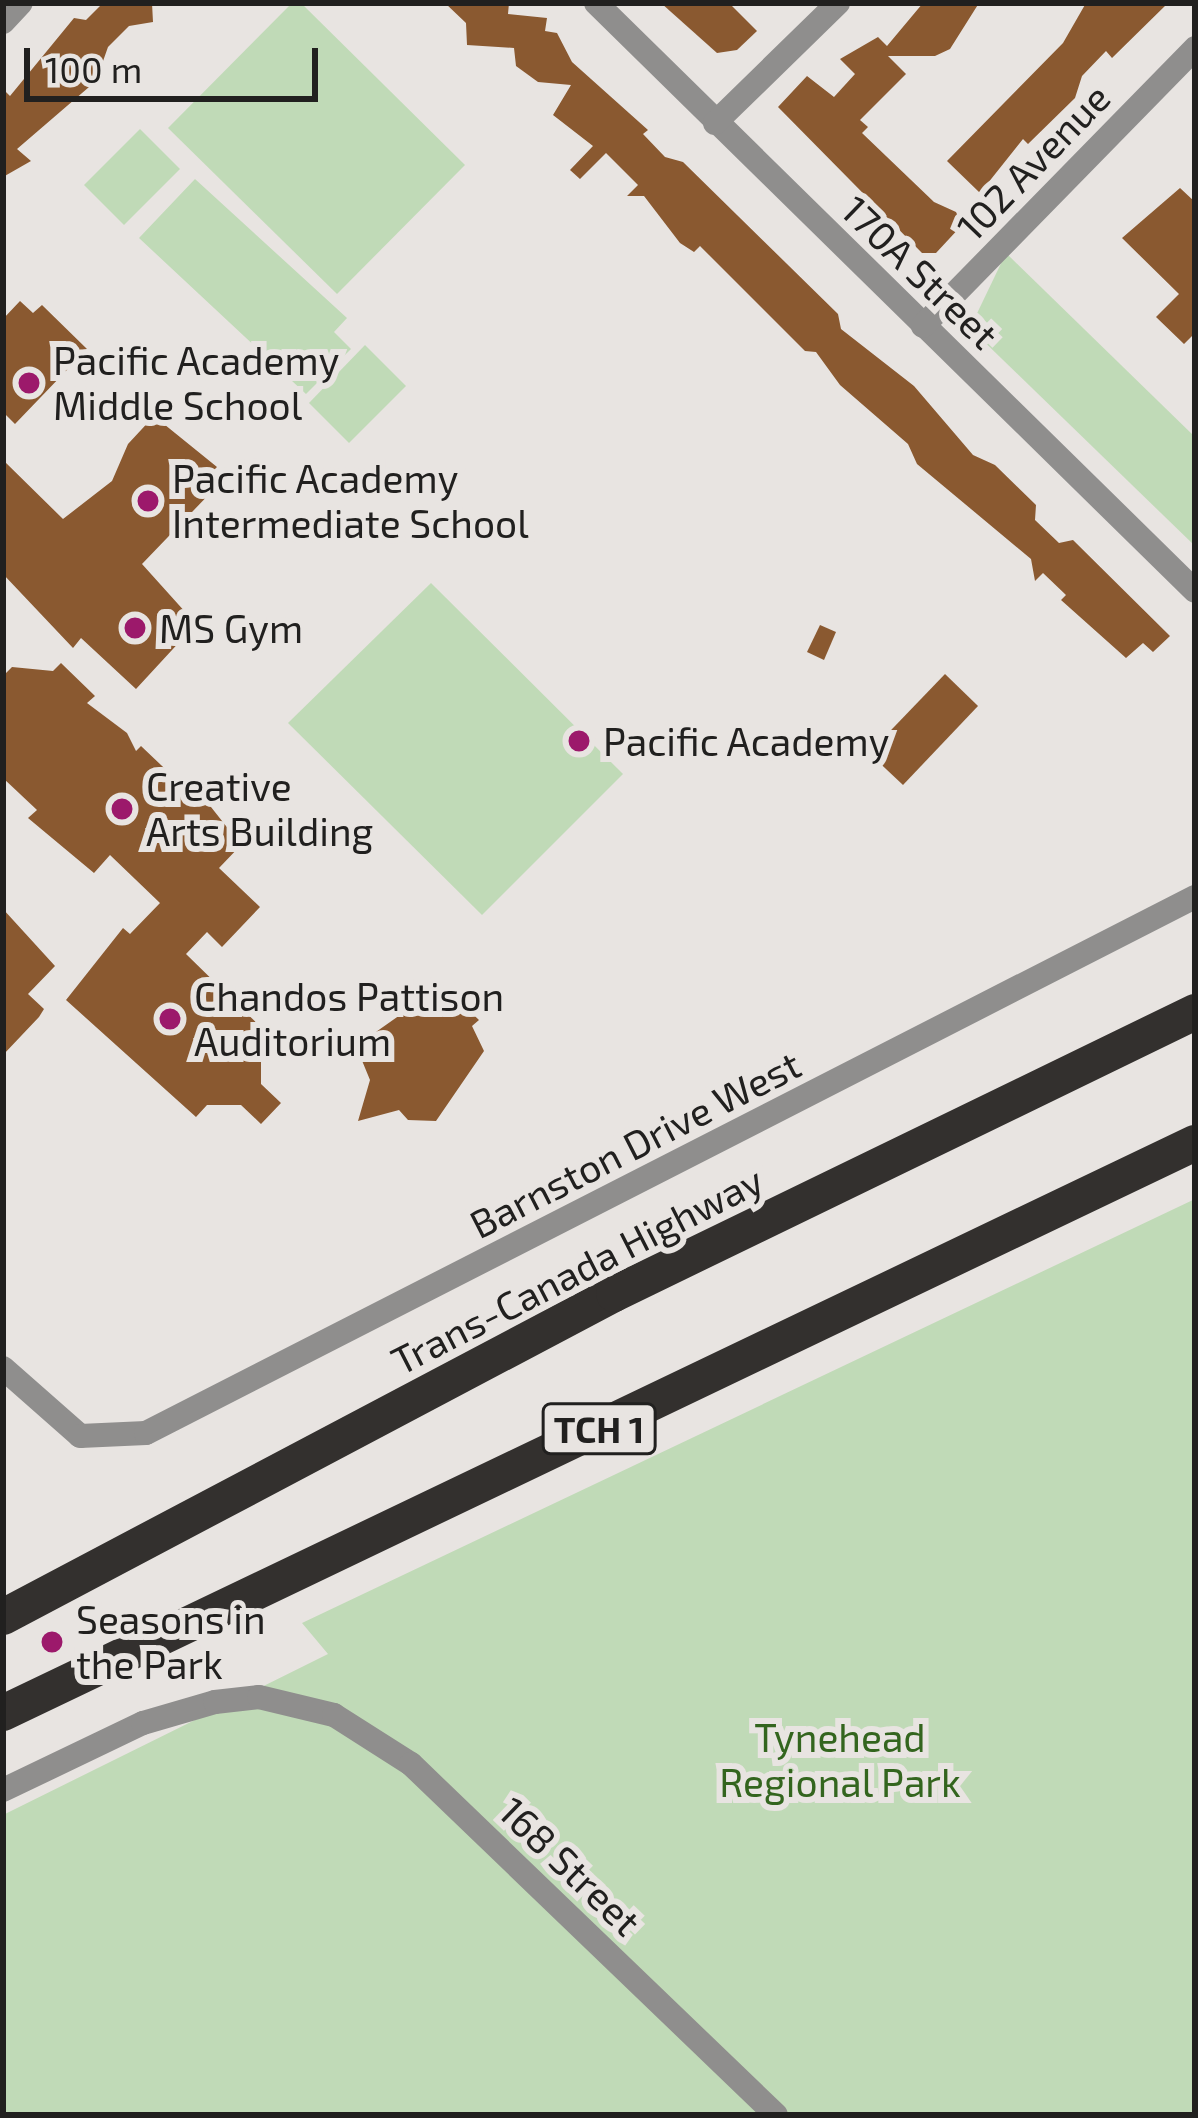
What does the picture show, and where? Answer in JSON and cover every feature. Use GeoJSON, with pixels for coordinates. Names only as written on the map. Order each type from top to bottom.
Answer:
{"type":"FeatureCollection","features":[{"type":"Feature","properties":{"kind":"highway","name":"Trans-Canada Highway"},"geometry":{"type":"LineString","coordinates":[[3,1616],[614,1294],[1195,1012]]}},
{"type":"Feature","properties":{"kind":"highway","name":"TCH 1"},"geometry":{"type":"LineString","coordinates":[[3,1713],[1195,1143]]}},
{"type":"Feature","properties":{"kind":"street"},"geometry":{"type":"LineString","coordinates":[[3,22],[21,3]]}},
{"type":"Feature","properties":{"kind":"street","name":"170A Street"},"geometry":{"type":"LineString","coordinates":[[596,3],[1195,591]]}},
{"type":"Feature","properties":{"kind":"street"},"geometry":{"type":"LineString","coordinates":[[715,123],[838,3]]}},
{"type":"Feature","properties":{"kind":"street","name":"102 Avenue"},"geometry":{"type":"LineString","coordinates":[[923,326],[1195,48]]}},
{"type":"Feature","properties":{"kind":"street","name":"Barnston Drive West"},"geometry":{"type":"LineString","coordinates":[[3,1368],[62,1426],[103,1440],[146,1433],[1195,897]]}},
{"type":"Feature","properties":{"kind":"street","name":"168 Street"},"geometry":{"type":"LineString","coordinates":[[3,1790],[143,1723],[214,1702],[293,1702],[374,1736],[411,1764],[776,2115]]}},
{"type":"Feature","properties":{"kind":"green space"},"geometry":{"type":"Polygon","coordinates":[[[292,3],[301,3],[465,165],[337,294],[168,128],[292,3]]]}},
{"type":"Feature","properties":{"kind":"green space"},"geometry":{"type":"Polygon","coordinates":[[[140,129],[180,169],[124,225],[84,185],[140,129]]]}},
{"type":"Feature","properties":{"kind":"green space"},"geometry":{"type":"Polygon","coordinates":[[[195,179],[347,318],[334,332],[351,349],[306,394],[139,238],[195,179]]]}},
{"type":"Feature","properties":{"kind":"green space"},"geometry":{"type":"Polygon","coordinates":[[[1006,253],[1195,437],[1195,546],[970,328],[1006,253]]]}},
{"type":"Feature","properties":{"kind":"green space"},"geometry":{"type":"Polygon","coordinates":[[[365,345],[406,386],[349,443],[309,403],[365,345]]]}},
{"type":"Feature","properties":{"kind":"green space"},"geometry":{"type":"Polygon","coordinates":[[[431,583],[623,774],[482,915],[288,723],[431,583]]]}},
{"type":"Feature","properties":{"kind":"green space","name":"Tynehead Regional Park"},"geometry":{"type":"Polygon","coordinates":[[[1195,1199],[1195,2115],[3,2115],[3,1815],[328,1654],[302,1623],[1195,1199]]]}},
{"type":"Feature","properties":{"kind":"building"},"geometry":{"type":"Polygon","coordinates":[[[103,3],[152,3],[153,22],[129,26],[108,47],[96,81],[17,149],[31,161],[3,177],[3,89],[10,96],[74,18],[86,20],[103,3]]]}},
{"type":"Feature","properties":{"kind":"building"},"geometry":{"type":"Polygon","coordinates":[[[445,3],[509,3],[508,14],[547,18],[545,31],[557,33],[572,62],[648,130],[643,134],[665,157],[683,162],[838,314],[841,329],[914,386],[973,455],[995,465],[1036,505],[1035,520],[1059,543],[1073,540],[1170,636],[1153,652],[1143,643],[1126,658],[1061,600],[1066,595],[1043,573],[1035,581],[1031,559],[917,464],[908,444],[840,385],[816,352],[805,351],[700,246],[694,252],[680,243],[644,196],[627,196],[638,185],[606,153],[580,179],[570,170],[593,146],[553,115],[571,85],[538,82],[516,66],[514,48],[467,45],[466,23],[445,3]]]}},
{"type":"Feature","properties":{"kind":"building"},"geometry":{"type":"Polygon","coordinates":[[[661,3],[729,3],[757,31],[737,50],[717,53],[661,3]]]}},
{"type":"Feature","properties":{"kind":"building"},"geometry":{"type":"Polygon","coordinates":[[[923,3],[979,3],[950,49],[935,56],[888,56],[906,74],[860,120],[868,127],[862,133],[934,202],[956,212],[962,225],[936,253],[922,253],[778,107],[807,76],[834,97],[855,74],[840,59],[878,37],[887,46],[923,3]]]}},
{"type":"Feature","properties":{"kind":"building"},"geometry":{"type":"Polygon","coordinates":[[[1086,3],[1168,3],[1112,58],[1106,51],[1082,76],[1075,98],[1028,144],[1023,139],[980,193],[947,161],[1063,43],[1086,3]]]}},
{"type":"Feature","properties":{"kind":"building"},"geometry":{"type":"Polygon","coordinates":[[[1180,188],[1195,202],[1195,333],[1184,344],[1156,317],[1179,294],[1122,238],[1180,188]]]}},
{"type":"Feature","properties":{"kind":"building","name":"Pacific Academy Middle School"},"geometry":{"type":"Polygon","coordinates":[[[20,301],[33,313],[42,305],[87,349],[15,424],[3,412],[3,319],[20,301]]]}},
{"type":"Feature","properties":{"kind":"building"},"geometry":{"type":"Polygon","coordinates":[[[154,416],[217,467],[209,475],[218,485],[142,564],[196,624],[136,689],[81,638],[73,648],[3,574],[3,460],[63,519],[112,481],[128,444],[154,416]]]}},
{"type":"Feature","properties":{"kind":"building"},"geometry":{"type":"Polygon","coordinates":[[[820,625],[836,632],[824,660],[807,652],[820,625]]]}},
{"type":"Feature","properties":{"kind":"building"},"geometry":{"type":"Polygon","coordinates":[[[61,663],[95,696],[87,703],[127,733],[136,751],[141,746],[181,784],[196,788],[241,845],[219,868],[260,907],[222,947],[207,932],[186,954],[272,1038],[261,1050],[261,1084],[281,1103],[261,1124],[241,1105],[207,1105],[196,1117],[66,1000],[123,928],[130,934],[160,903],[110,855],[94,873],[28,818],[37,810],[3,778],[3,676],[12,667],[53,671],[61,663]]]}},
{"type":"Feature","properties":{"kind":"building"},"geometry":{"type":"Polygon","coordinates":[[[945,674],[978,706],[903,785],[869,753],[945,674]]]}},
{"type":"Feature","properties":{"kind":"building"},"geometry":{"type":"Polygon","coordinates":[[[3,909],[55,966],[28,994],[44,1009],[3,1055],[3,909]]]}},
{"type":"Feature","properties":{"kind":"building"},"geometry":{"type":"Polygon","coordinates":[[[427,996],[450,1007],[457,999],[479,1020],[472,1026],[484,1051],[436,1121],[408,1120],[399,1110],[358,1121],[370,1080],[356,1046],[427,996]]]}},
{"type":"Feature","properties":{"kind":"place","name":"Pacific Academy Middle School"},"geometry":{"type":"Point","coordinates":[29,383]}},
{"type":"Feature","properties":{"kind":"place","name":"Pacific Academy Intermediate School"},"geometry":{"type":"Point","coordinates":[148,501]}},
{"type":"Feature","properties":{"kind":"place","name":"MS Gym"},"geometry":{"type":"Point","coordinates":[135,628]}},
{"type":"Feature","properties":{"kind":"place","name":"Pacific Academy"},"geometry":{"type":"Point","coordinates":[579,741]}},
{"type":"Feature","properties":{"kind":"place","name":"Creative Arts Building"},"geometry":{"type":"Point","coordinates":[122,809]}},
{"type":"Feature","properties":{"kind":"place","name":"Chandos Pattison Auditorium"},"geometry":{"type":"Point","coordinates":[170,1019]}},
{"type":"Feature","properties":{"kind":"place","name":"Seasons in the Park"},"geometry":{"type":"Point","coordinates":[52,1642]}}]}
